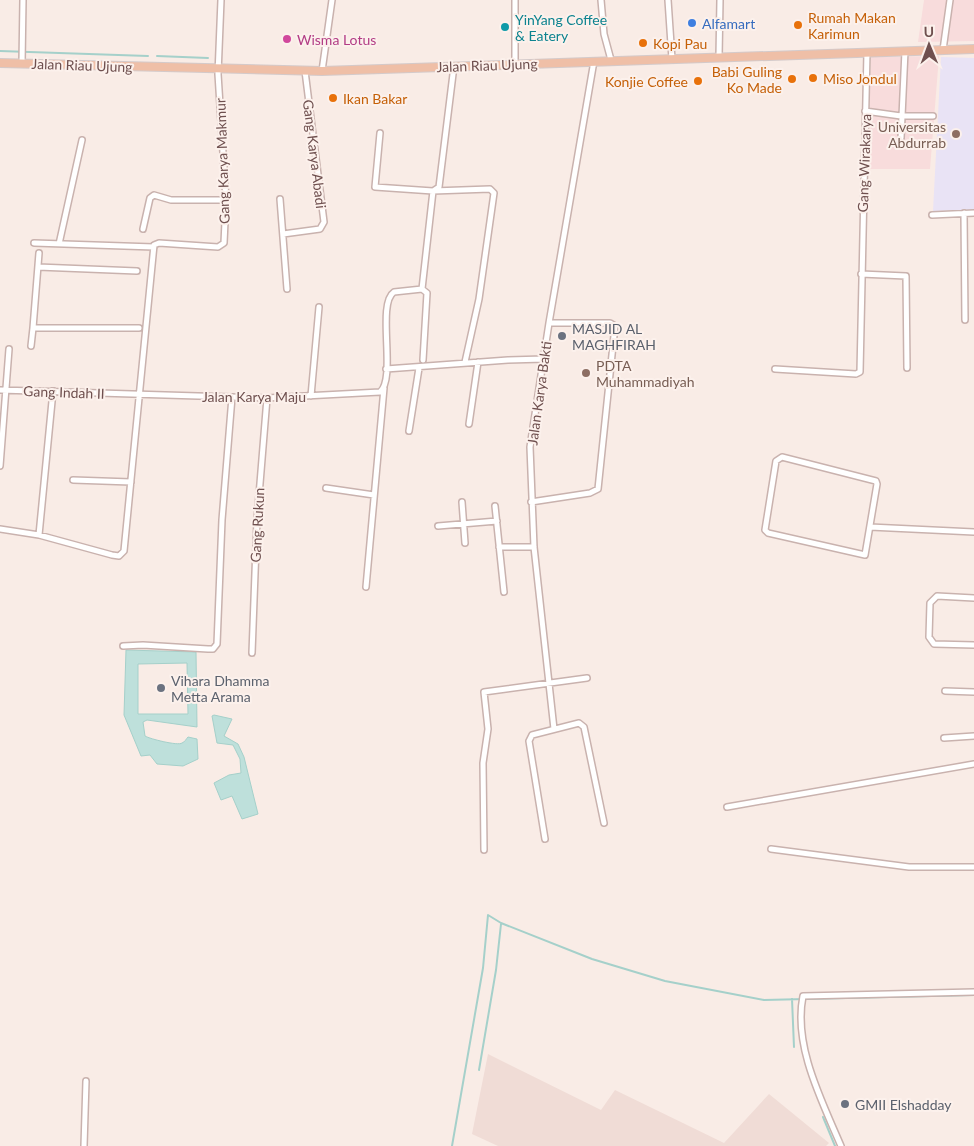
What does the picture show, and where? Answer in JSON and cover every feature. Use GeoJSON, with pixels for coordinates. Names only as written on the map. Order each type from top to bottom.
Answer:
{"type":"FeatureCollection","features":[{"type":"Feature","properties":{"kind":"main road","name":"Jalan Riau Ujung"},"geometry":{"type":"LineString","coordinates":[[0,63],[22,61],[322,71],[974,49]]}},
{"type":"Feature","properties":{"kind":"street"},"geometry":{"type":"LineString","coordinates":[[22,61],[23,0]]}},
{"type":"Feature","properties":{"kind":"street","name":"Gang Karya Makmur"},"geometry":{"type":"LineString","coordinates":[[154,247],[159,243],[222,246],[225,239],[226,200],[218,68],[221,0]]}},
{"type":"Feature","properties":{"kind":"street"},"geometry":{"type":"LineString","coordinates":[[322,71],[332,0]]}},
{"type":"Feature","properties":{"kind":"street"},"geometry":{"type":"LineString","coordinates":[[515,0],[515,65]]}},
{"type":"Feature","properties":{"kind":"street"},"geometry":{"type":"LineString","coordinates":[[601,0],[604,34],[611,60]]}},
{"type":"Feature","properties":{"kind":"street"},"geometry":{"type":"LineString","coordinates":[[668,0],[672,59]]}},
{"type":"Feature","properties":{"kind":"street"},"geometry":{"type":"LineString","coordinates":[[719,57],[720,0]]}},
{"type":"Feature","properties":{"kind":"street"},"geometry":{"type":"LineString","coordinates":[[943,50],[950,0]]}},
{"type":"Feature","properties":{"kind":"street"},"geometry":{"type":"LineString","coordinates":[[901,138],[905,51]]}},
{"type":"Feature","properties":{"kind":"street","name":"Gang Wirakarya"},"geometry":{"type":"LineString","coordinates":[[774,369],[856,374],[860,372],[867,52]]}},
{"type":"Feature","properties":{"kind":"street","name":"Jalan Karya Bakti"},"geometry":{"type":"LineString","coordinates":[[554,729],[534,547],[530,447],[548,323],[594,61]]}},
{"type":"Feature","properties":{"kind":"street"},"geometry":{"type":"LineString","coordinates":[[423,290],[433,191],[440,185],[454,66]]}},
{"type":"Feature","properties":{"kind":"street","name":"Gang Karya Abadi"},"geometry":{"type":"LineString","coordinates":[[283,234],[320,229],[324,222],[305,71]]}},
{"type":"Feature","properties":{"kind":"street"},"geometry":{"type":"LineString","coordinates":[[865,111],[901,116],[933,116]]}},
{"type":"Feature","properties":{"kind":"street"},"geometry":{"type":"LineString","coordinates":[[380,133],[375,187],[433,191],[490,188],[494,193],[485,260],[465,362]]}},
{"type":"Feature","properties":{"kind":"street"},"geometry":{"type":"LineString","coordinates":[[59,244],[82,140]]}},
{"type":"Feature","properties":{"kind":"street"},"geometry":{"type":"LineString","coordinates":[[143,229],[150,198],[154,195],[171,200],[226,200]]}},
{"type":"Feature","properties":{"kind":"street"},"geometry":{"type":"LineString","coordinates":[[280,199],[287,289]]}},
{"type":"Feature","properties":{"kind":"street"},"geometry":{"type":"LineString","coordinates":[[964,213],[965,320]]}},
{"type":"Feature","properties":{"kind":"street"},"geometry":{"type":"LineString","coordinates":[[932,215],[974,213]]}},
{"type":"Feature","properties":{"kind":"street"},"geometry":{"type":"LineString","coordinates":[[0,529],[39,535],[119,556],[125,547],[154,247],[34,243]]}},
{"type":"Feature","properties":{"kind":"street"},"geometry":{"type":"LineString","coordinates":[[31,346],[39,253]]}},
{"type":"Feature","properties":{"kind":"street"},"geometry":{"type":"LineString","coordinates":[[38,267],[137,270]]}},
{"type":"Feature","properties":{"kind":"street"},"geometry":{"type":"LineString","coordinates":[[861,274],[906,276],[907,368]]}},
{"type":"Feature","properties":{"kind":"street"},"geometry":{"type":"LineString","coordinates":[[366,587],[386,369],[389,299],[394,292],[423,290],[427,293],[423,360]]}},
{"type":"Feature","properties":{"kind":"street"},"geometry":{"type":"LineString","coordinates":[[311,396],[319,307]]}},
{"type":"Feature","properties":{"kind":"street"},"geometry":{"type":"LineString","coordinates":[[531,502],[590,493],[598,489],[615,326],[610,323],[548,323]]}},
{"type":"Feature","properties":{"kind":"street"},"geometry":{"type":"LineString","coordinates":[[33,328],[139,328]]}},
{"type":"Feature","properties":{"kind":"street"},"geometry":{"type":"LineString","coordinates":[[0,466],[3,390],[9,349]]}},
{"type":"Feature","properties":{"kind":"street"},"geometry":{"type":"LineString","coordinates":[[386,369],[418,368],[465,362],[544,359]]}},
{"type":"Feature","properties":{"kind":"street"},"geometry":{"type":"LineString","coordinates":[[469,424],[478,362]]}},
{"type":"Feature","properties":{"kind":"street"},"geometry":{"type":"LineString","coordinates":[[409,431],[418,368]]}},
{"type":"Feature","properties":{"kind":"street","name":"Jalan Karya Maju"},"geometry":{"type":"LineString","coordinates":[[129,394],[267,398],[380,392],[384,387]]}},
{"type":"Feature","properties":{"kind":"street","name":"Gang Indah II"},"geometry":{"type":"LineString","coordinates":[[3,390],[129,394]]}},
{"type":"Feature","properties":{"kind":"street"},"geometry":{"type":"LineString","coordinates":[[39,535],[54,391]]}},
{"type":"Feature","properties":{"kind":"street"},"geometry":{"type":"LineString","coordinates":[[122,646],[208,649],[216,646],[222,520],[232,397]]}},
{"type":"Feature","properties":{"kind":"street","name":"Gang Rukun"},"geometry":{"type":"LineString","coordinates":[[252,652],[257,520],[267,398]]}},
{"type":"Feature","properties":{"kind":"street"},"geometry":{"type":"LineString","coordinates":[[782,457],[876,481],[870,527],[867,551],[862,556],[768,534],[764,526],[776,461],[782,457]]}},
{"type":"Feature","properties":{"kind":"street"},"geometry":{"type":"LineString","coordinates":[[73,480],[131,482]]}},
{"type":"Feature","properties":{"kind":"street"},"geometry":{"type":"LineString","coordinates":[[326,488],[374,495]]}},
{"type":"Feature","properties":{"kind":"street"},"geometry":{"type":"LineString","coordinates":[[462,502],[465,543]]}},
{"type":"Feature","properties":{"kind":"street"},"geometry":{"type":"LineString","coordinates":[[495,506],[504,592]]}},
{"type":"Feature","properties":{"kind":"street"},"geometry":{"type":"LineString","coordinates":[[438,526],[496,522]]}},
{"type":"Feature","properties":{"kind":"street"},"geometry":{"type":"LineString","coordinates":[[870,527],[974,532]]}},
{"type":"Feature","properties":{"kind":"street"},"geometry":{"type":"LineString","coordinates":[[499,547],[534,547]]}},
{"type":"Feature","properties":{"kind":"street"},"geometry":{"type":"LineString","coordinates":[[974,598],[937,596],[932,598],[930,603],[929,637],[930,642],[934,644],[974,645]]}},
{"type":"Feature","properties":{"kind":"street"},"geometry":{"type":"LineString","coordinates":[[484,850],[483,763],[488,729],[484,692],[587,678]]}},
{"type":"Feature","properties":{"kind":"street"},"geometry":{"type":"LineString","coordinates":[[945,691],[974,692]]}},
{"type":"Feature","properties":{"kind":"street"},"geometry":{"type":"LineString","coordinates":[[545,839],[528,741],[532,735],[554,729],[579,723],[584,727],[604,823]]}},
{"type":"Feature","properties":{"kind":"street"},"geometry":{"type":"LineString","coordinates":[[944,738],[974,736]]}},
{"type":"Feature","properties":{"kind":"street"},"geometry":{"type":"LineString","coordinates":[[727,807],[974,764]]}},
{"type":"Feature","properties":{"kind":"street"},"geometry":{"type":"LineString","coordinates":[[771,849],[909,867],[974,867]]}},
{"type":"Feature","properties":{"kind":"street"},"geometry":{"type":"LineString","coordinates":[[841,1146],[801,1040],[800,1013],[802,999],[974,992]]}},
{"type":"Feature","properties":{"kind":"street"},"geometry":{"type":"LineString","coordinates":[[84,1146],[86,1081]]}},
{"type":"Feature","properties":{"kind":"shaded area"},"geometry":{"type":"Polygon","coordinates":[[[924,0],[974,0],[974,41],[918,42],[924,0]]]}},
{"type":"Feature","properties":{"kind":"shaded area"},"geometry":{"type":"Polygon","coordinates":[[[939,56],[930,169],[868,169],[871,57],[939,56]]]}},
{"type":"Feature","properties":{"kind":"shaded area","name":"Universitas Abdurrab"},"geometry":{"type":"Polygon","coordinates":[[[941,57],[974,58],[974,210],[933,211],[941,57]]]}},
{"type":"Feature","properties":{"kind":"shaded area"},"geometry":{"type":"Polygon","coordinates":[[[488,1054],[601,1110],[615,1090],[724,1143],[769,1094],[829,1143],[826,1146],[498,1146],[472,1134],[488,1054]]]}},
{"type":"Feature","properties":{"kind":"water"},"geometry":{"type":"Polygon","coordinates":[[[126,650],[196,652],[197,727],[147,720],[143,722],[145,736],[152,739],[179,744],[188,737],[197,739],[198,759],[183,766],[157,764],[150,755],[141,756],[124,715],[126,650]],[[187,663],[138,664],[138,714],[188,714],[187,663]]]}},
{"type":"Feature","properties":{"kind":"water"},"geometry":{"type":"Polygon","coordinates":[[[212,716],[232,719],[224,736],[238,744],[244,757],[258,814],[242,819],[232,796],[221,800],[214,783],[229,775],[241,773],[240,759],[233,745],[217,743],[212,716]]]}},
{"type":"Feature","properties":{"kind":"waterway"},"geometry":{"type":"LineString","coordinates":[[0,51],[148,56]]}},
{"type":"Feature","properties":{"kind":"waterway"},"geometry":{"type":"LineString","coordinates":[[157,56],[208,58]]}},
{"type":"Feature","properties":{"kind":"waterway"},"geometry":{"type":"LineString","coordinates":[[452,1146],[483,968],[488,915],[501,923],[592,959],[665,981],[764,1000],[974,995]]}},
{"type":"Feature","properties":{"kind":"waterway"},"geometry":{"type":"LineString","coordinates":[[479,1070],[496,970],[501,924]]}},
{"type":"Feature","properties":{"kind":"waterway"},"geometry":{"type":"LineString","coordinates":[[792,999],[794,1047]]}},
{"type":"Feature","properties":{"kind":"waterway"},"geometry":{"type":"LineString","coordinates":[[823,1117],[835,1146]]}},
{"type":"Feature","properties":{"kind":"place","name":"Alfamart"},"geometry":{"type":"Point","coordinates":[692,23]}},
{"type":"Feature","properties":{"kind":"place","name":"Rumah Makan Karimun"},"geometry":{"type":"Point","coordinates":[798,25]}},
{"type":"Feature","properties":{"kind":"place","name":"YinYang Coffee & Eatery"},"geometry":{"type":"Point","coordinates":[505,27]}},
{"type":"Feature","properties":{"kind":"place","name":"Wisma Lotus"},"geometry":{"type":"Point","coordinates":[287,39]}},
{"type":"Feature","properties":{"kind":"place","name":"Kopi Pau"},"geometry":{"type":"Point","coordinates":[643,43]}},
{"type":"Feature","properties":{"kind":"place","name":"Miso Jondul"},"geometry":{"type":"Point","coordinates":[813,78]}},
{"type":"Feature","properties":{"kind":"place","name":"Babi Guling Ko Made"},"geometry":{"type":"Point","coordinates":[792,79]}},
{"type":"Feature","properties":{"kind":"place","name":"Konjie Coffee"},"geometry":{"type":"Point","coordinates":[698,81]}},
{"type":"Feature","properties":{"kind":"place","name":"Ikan Bakar"},"geometry":{"type":"Point","coordinates":[333,98]}},
{"type":"Feature","properties":{"kind":"place","name":"Universitas Abdurrab"},"geometry":{"type":"Point","coordinates":[956,134]}},
{"type":"Feature","properties":{"kind":"place","name":"MASJID AL MAGHFIRAH"},"geometry":{"type":"Point","coordinates":[562,336]}},
{"type":"Feature","properties":{"kind":"place","name":"PDTA Muhammadiyah"},"geometry":{"type":"Point","coordinates":[586,373]}},
{"type":"Feature","properties":{"kind":"place","name":"Vihara Dhamma Metta Arama"},"geometry":{"type":"Point","coordinates":[161,688]}},
{"type":"Feature","properties":{"kind":"place","name":"GMII Elshadday"},"geometry":{"type":"Point","coordinates":[845,1104]}}]}
